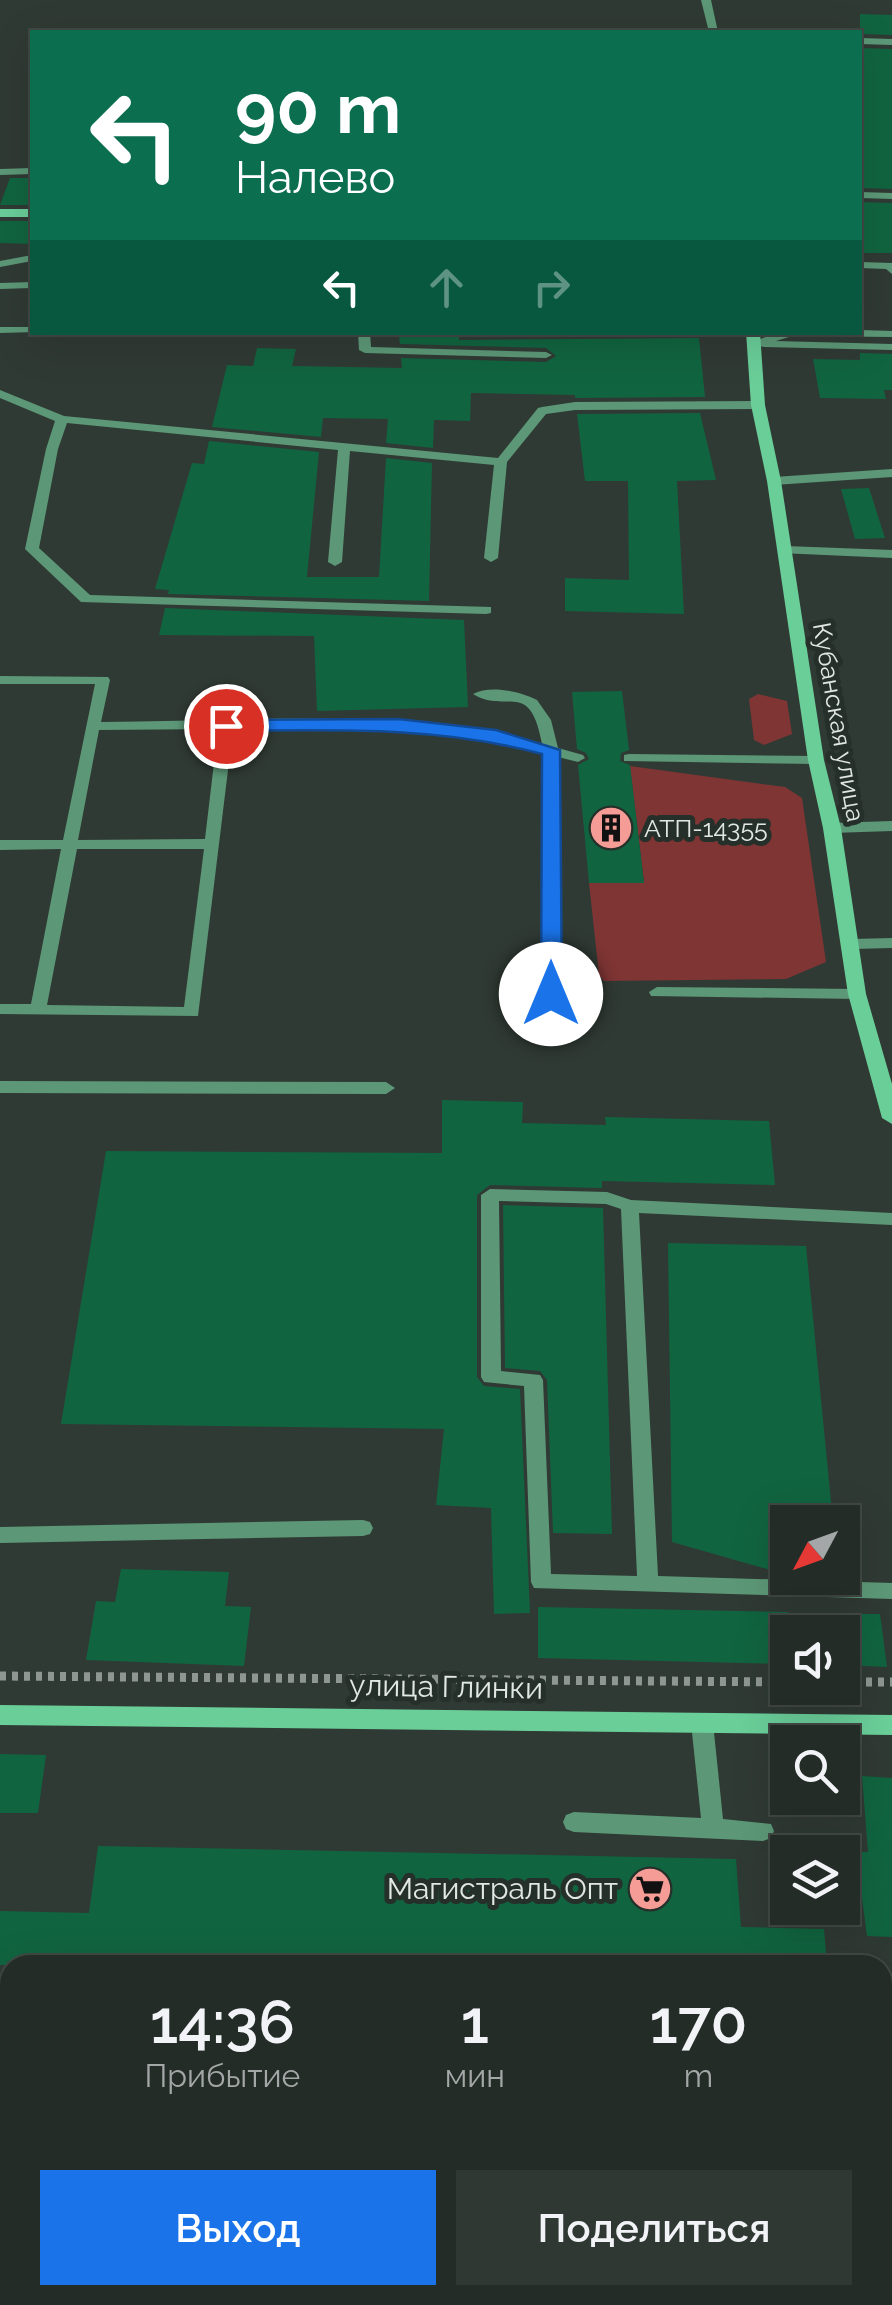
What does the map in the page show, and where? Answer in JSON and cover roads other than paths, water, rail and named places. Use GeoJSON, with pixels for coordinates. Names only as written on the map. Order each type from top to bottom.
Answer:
{"type":"FeatureCollection","features":[{"type":"Feature","properties":{"kind":"main road"},"geometry":{"type":"LineString","coordinates":[[0,213],[30,214]]}},
{"type":"Feature","properties":{"kind":"main road","name":"Кубанская улица"},"geometry":{"type":"LineString","coordinates":[[753,338],[758,405],[774,481],[816,760],[852,944],[857,994],[892,1118]]}},
{"type":"Feature","properties":{"kind":"main road","name":"улица Глинки"},"geometry":{"type":"LineString","coordinates":[[0,1715],[892,1725]]}},
{"type":"Feature","properties":{"kind":"lane"},"geometry":{"type":"LineString","coordinates":[[706,0],[714,30]]}},
{"type":"Feature","properties":{"kind":"lane"},"geometry":{"type":"LineString","coordinates":[[862,42],[892,42]]}},
{"type":"Feature","properties":{"kind":"lane"},"geometry":{"type":"LineString","coordinates":[[0,172],[30,171]]}},
{"type":"Feature","properties":{"kind":"lane"},"geometry":{"type":"LineString","coordinates":[[862,195],[892,196]]}},
{"type":"Feature","properties":{"kind":"lane"},"geometry":{"type":"LineString","coordinates":[[0,264],[30,258]]}},
{"type":"Feature","properties":{"kind":"lane"},"geometry":{"type":"LineString","coordinates":[[862,266],[891,267]]}},
{"type":"Feature","properties":{"kind":"lane"},"geometry":{"type":"LineString","coordinates":[[0,286],[30,285]]}},
{"type":"Feature","properties":{"kind":"lane"},"geometry":{"type":"LineString","coordinates":[[0,330],[30,330]]}},
{"type":"Feature","properties":{"kind":"lane"},"geometry":{"type":"LineString","coordinates":[[862,334],[892,334]]}},
{"type":"Feature","properties":{"kind":"lane"},"geometry":{"type":"LineString","coordinates":[[364,335],[365,350],[546,355]]}},
{"type":"Feature","properties":{"kind":"lane"},"geometry":{"type":"LineString","coordinates":[[753,338],[791,347],[892,347]]}},
{"type":"Feature","properties":{"kind":"lane"},"geometry":{"type":"LineString","coordinates":[[0,394],[62,419],[501,462]]}},
{"type":"Feature","properties":{"kind":"lane"},"geometry":{"type":"LineString","coordinates":[[490,558],[501,462],[542,411],[574,406],[758,405]]}},
{"type":"Feature","properties":{"kind":"lane"},"geometry":{"type":"LineString","coordinates":[[62,419],[32,549],[86,599],[486,610]]}},
{"type":"Feature","properties":{"kind":"lane"},"geometry":{"type":"LineString","coordinates":[[335,562],[344,447]]}},
{"type":"Feature","properties":{"kind":"lane"},"geometry":{"type":"LineString","coordinates":[[774,481],[892,473]]}},
{"type":"Feature","properties":{"kind":"lane"},"geometry":{"type":"LineString","coordinates":[[785,550],[892,554]]}},
{"type":"Feature","properties":{"kind":"lane"},"geometry":{"type":"LineString","coordinates":[[0,680],[103,680],[38,1009]]}},
{"type":"Feature","properties":{"kind":"lane"},"geometry":{"type":"LineString","coordinates":[[480,694],[514,696],[533,702],[545,713],[551,750],[551,994]]}},
{"type":"Feature","properties":{"kind":"lane"},"geometry":{"type":"LineString","coordinates":[[94,726],[398,724],[496,736],[578,758]]}},
{"type":"Feature","properties":{"kind":"lane"},"geometry":{"type":"LineString","coordinates":[[0,1008],[192,1012],[226,726]]}},
{"type":"Feature","properties":{"kind":"lane"},"geometry":{"type":"LineString","coordinates":[[629,758],[816,760]]}},
{"type":"Feature","properties":{"kind":"lane"},"geometry":{"type":"LineString","coordinates":[[832,828],[892,826]]}},
{"type":"Feature","properties":{"kind":"lane"},"geometry":{"type":"LineString","coordinates":[[0,844],[212,844]]}},
{"type":"Feature","properties":{"kind":"lane"},"geometry":{"type":"LineString","coordinates":[[852,944],[892,943]]}},
{"type":"Feature","properties":{"kind":"lane"},"geometry":{"type":"LineString","coordinates":[[657,992],[857,994]]}},
{"type":"Feature","properties":{"kind":"lane"},"geometry":{"type":"LineString","coordinates":[[0,1087],[386,1088]]}},
{"type":"Feature","properties":{"kind":"lane"},"geometry":{"type":"LineString","coordinates":[[892,1219],[630,1206],[608,1198],[490,1195],[492,1377],[533,1380],[541,1582],[892,1591]]}},
{"type":"Feature","properties":{"kind":"lane"},"geometry":{"type":"LineString","coordinates":[[630,1206],[648,1584]]}},
{"type":"Feature","properties":{"kind":"lane"},"geometry":{"type":"LineString","coordinates":[[0,1535],[363,1528]]}},
{"type":"Feature","properties":{"kind":"lane"},"geometry":{"type":"LineString","coordinates":[[702,1723],[713,1829]]}},
{"type":"Feature","properties":{"kind":"lane"},"geometry":{"type":"LineString","coordinates":[[574,1822],[762,1832]]}},
{"type":"Feature","properties":{"kind":"place","name":"АТП-14355"},"geometry":{"type":"Point","coordinates":[611,828]}},
{"type":"Feature","properties":{"kind":"place","name":"Магистраль Опт"},"geometry":{"type":"Point","coordinates":[650,1889]}}]}
